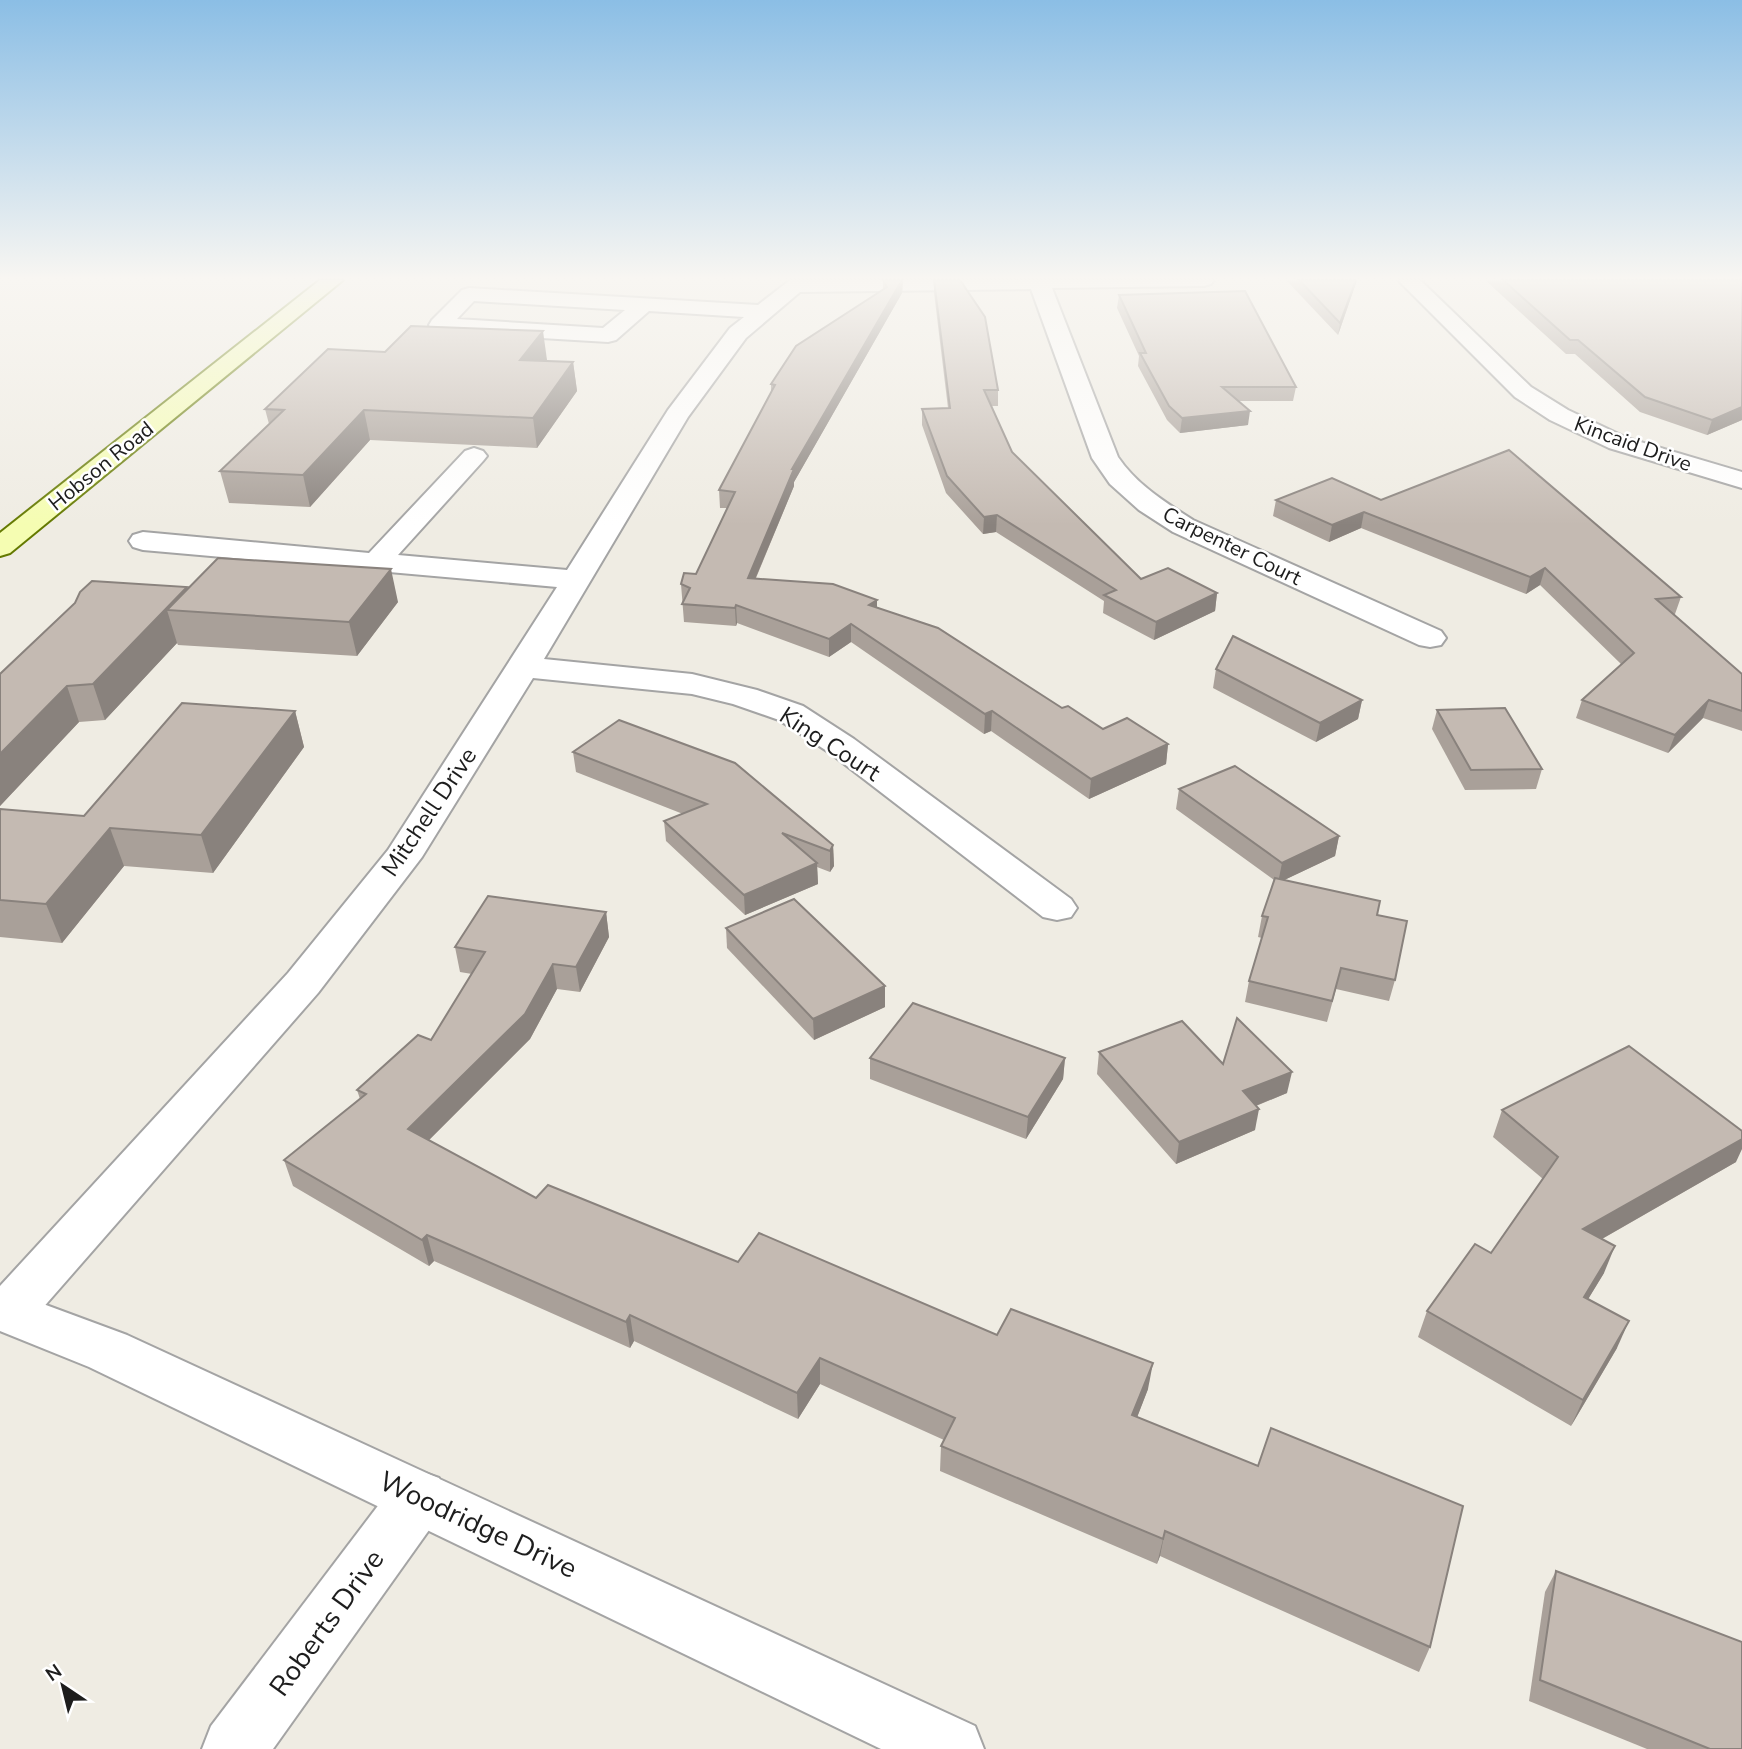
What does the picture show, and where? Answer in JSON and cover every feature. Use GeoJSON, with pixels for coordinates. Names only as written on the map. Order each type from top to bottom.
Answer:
{"type":"FeatureCollection","features":[{"type":"Feature","properties":{"kind":"main road","name":"Hobson Road"},"geometry":{"type":"LineString","coordinates":[[0,547],[231,362]]}},
{"type":"Feature","properties":{"kind":"street","name":"Mitchell Drive"},"geometry":{"type":"LineString","coordinates":[[4,1310],[303,983],[403,857],[677,415],[717,362]]}},
{"type":"Feature","properties":{"kind":"street","name":"Carpenter Court"},"geometry":{"type":"LineString","coordinates":[[1068,362],[1095,438],[1119,478],[1149,504],[1183,526],[1430,638]]}},
{"type":"Feature","properties":{"kind":"street","name":"Kincaid Drive"},"geometry":{"type":"LineString","coordinates":[[1493,362],[1523,391],[1559,415],[1618,443],[1742,480]]}},
{"type":"Feature","properties":{"kind":"street"},"geometry":{"type":"LineString","coordinates":[[376,562],[474,456]]}},
{"type":"Feature","properties":{"kind":"street"},"geometry":{"type":"LineString","coordinates":[[143,541],[577,580]]}},
{"type":"Feature","properties":{"kind":"street","name":"King Court"},"geometry":{"type":"LineString","coordinates":[[523,667],[692,684],[745,697],[791,713],[842,746],[1057,908]]}},
{"type":"Feature","properties":{"kind":"street","name":"Woodridge Drive"},"geometry":{"type":"LineString","coordinates":[[4,1310],[108,1351],[952,1749]]}},
{"type":"Feature","properties":{"kind":"street","name":"Roberts Drive"},"geometry":{"type":"LineString","coordinates":[[234,1749],[419,1497]]}},
{"type":"Feature","properties":{"kind":"building"},"geometry":{"type":"Polygon","coordinates":[[[315,362],[573,362],[533,418],[364,410],[303,475],[220,471],[284,410],[265,409],[315,362]]]}},
{"type":"Feature","properties":{"kind":"building"},"geometry":{"type":"Polygon","coordinates":[[[786,362],[854,362],[792,469],[748,578],[833,584],[877,600],[869,605],[938,628],[1062,708],[1068,706],[1103,729],[1127,718],[1168,744],[1091,779],[992,711],[985,714],[851,624],[829,639],[736,605],[735,608],[682,604],[690,588],[681,584],[684,573],[696,574],[735,492],[719,490],[775,385],[771,384],[786,362]]]}},
{"type":"Feature","properties":{"kind":"building"},"geometry":{"type":"Polygon","coordinates":[[[944,362],[993,362],[998,390],[984,390],[1012,452],[1141,579],[1168,568],[1217,593],[1156,622],[1104,595],[1116,590],[997,515],[984,517],[947,476],[922,409],[950,408],[944,362]]]}},
{"type":"Feature","properties":{"kind":"building"},"geometry":{"type":"Polygon","coordinates":[[[1145,362],[1283,362],[1296,387],[1222,387],[1250,411],[1182,418],[1169,406],[1145,362]]]}},
{"type":"Feature","properties":{"kind":"building"},"geometry":{"type":"Polygon","coordinates":[[[1603,362],[1742,362],[1742,407],[1712,420],[1645,397],[1603,362]]]}},
{"type":"Feature","properties":{"kind":"building"},"geometry":{"type":"Polygon","coordinates":[[[1509,450],[1681,597],[1656,599],[1742,674],[1742,711],[1709,700],[1675,735],[1582,700],[1634,653],[1545,568],[1530,577],[1364,512],[1332,525],[1276,500],[1332,478],[1381,500],[1509,450]]]}},
{"type":"Feature","properties":{"kind":"building"},"geometry":{"type":"Polygon","coordinates":[[[218,558],[391,569],[349,622],[167,610],[218,558]]]}},
{"type":"Feature","properties":{"kind":"building"},"geometry":{"type":"Polygon","coordinates":[[[92,581],[187,587],[93,684],[67,686],[0,754],[0,674],[75,603],[80,592],[92,581]]]}},
{"type":"Feature","properties":{"kind":"building"},"geometry":{"type":"Polygon","coordinates":[[[1233,636],[1362,700],[1320,723],[1216,669],[1233,636]]]}},
{"type":"Feature","properties":{"kind":"building"},"geometry":{"type":"Polygon","coordinates":[[[182,703],[295,711],[201,835],[110,828],[46,904],[0,900],[0,809],[84,816],[182,703]]]}},
{"type":"Feature","properties":{"kind":"building"},"geometry":{"type":"Polygon","coordinates":[[[1505,708],[1542,769],[1471,770],[1437,710],[1505,708]]]}},
{"type":"Feature","properties":{"kind":"building"},"geometry":{"type":"Polygon","coordinates":[[[619,720],[735,763],[833,845],[830,851],[782,833],[817,863],[744,895],[664,821],[707,804],[573,752],[619,720]]]}},
{"type":"Feature","properties":{"kind":"building"},"geometry":{"type":"Polygon","coordinates":[[[1235,766],[1339,836],[1282,863],[1179,789],[1235,766]]]}},
{"type":"Feature","properties":{"kind":"building"},"geometry":{"type":"Polygon","coordinates":[[[1275,878],[1380,901],[1377,915],[1407,921],[1395,980],[1341,968],[1332,1001],[1249,981],[1268,917],[1262,916],[1275,878]]]}},
{"type":"Feature","properties":{"kind":"building"},"geometry":{"type":"Polygon","coordinates":[[[488,896],[606,912],[576,967],[553,964],[525,1014],[408,1129],[536,1198],[548,1185],[738,1262],[759,1233],[997,1335],[1011,1309],[1153,1363],[1132,1415],[1258,1466],[1271,1428],[1463,1506],[1430,1647],[1165,1531],[1163,1539],[941,1446],[955,1418],[820,1358],[797,1393],[630,1315],[626,1322],[427,1235],[422,1240],[284,1160],[366,1094],[357,1090],[418,1035],[431,1040],[485,952],[455,947],[488,896]]]}},
{"type":"Feature","properties":{"kind":"building"},"geometry":{"type":"Polygon","coordinates":[[[794,899],[885,986],[813,1019],[726,928],[794,899]]]}},
{"type":"Feature","properties":{"kind":"building"},"geometry":{"type":"Polygon","coordinates":[[[913,1003],[1065,1058],[1028,1117],[870,1058],[913,1003]]]}},
{"type":"Feature","properties":{"kind":"building"},"geometry":{"type":"Polygon","coordinates":[[[1237,1018],[1292,1072],[1243,1091],[1259,1109],[1179,1142],[1099,1052],[1182,1021],[1223,1064],[1237,1018]]]}},
{"type":"Feature","properties":{"kind":"building"},"geometry":{"type":"Polygon","coordinates":[[[1629,1046],[1742,1131],[1742,1139],[1583,1229],[1615,1246],[1584,1297],[1629,1321],[1583,1400],[1427,1311],[1475,1244],[1491,1253],[1558,1157],[1502,1110],[1629,1046]]]}},
{"type":"Feature","properties":{"kind":"building"},"geometry":{"type":"Polygon","coordinates":[[[1556,1571],[1742,1642],[1742,1749],[1710,1749],[1540,1680],[1556,1571]]]}}]}
